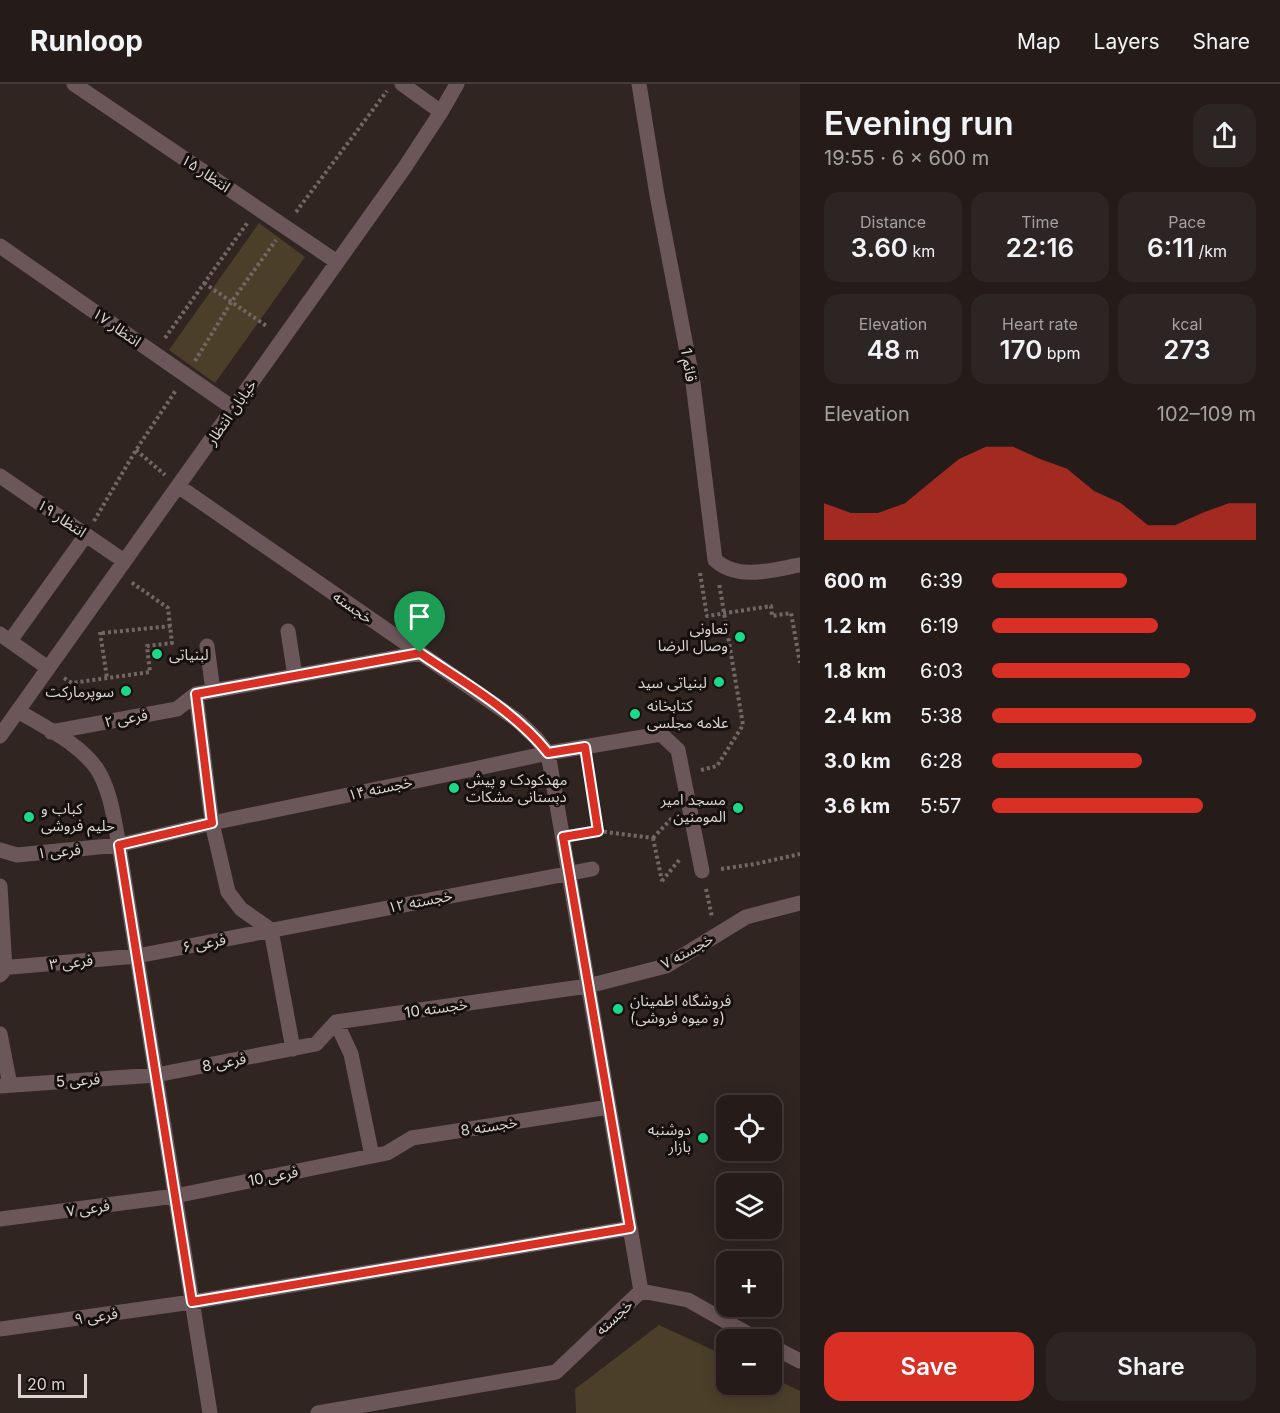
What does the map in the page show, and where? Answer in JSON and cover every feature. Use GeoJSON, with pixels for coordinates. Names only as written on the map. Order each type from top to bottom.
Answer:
{"type":"FeatureCollection","features":[{"type":"Feature","properties":{"kind":"street","name":"انتظار ۱۵"},"geometry":{"type":"LineString","coordinates":[[74,84],[337,262]]}},
{"type":"Feature","properties":{"kind":"street"},"geometry":{"type":"LineString","coordinates":[[402,84],[441,112]]}},
{"type":"Feature","properties":{"kind":"street","name":"خیابان انتظار"},"geometry":{"type":"LineString","coordinates":[[0,736],[405,167],[457,84]]}},
{"type":"Feature","properties":{"kind":"street","name":"قائم 1"},"geometry":{"type":"LineString","coordinates":[[639,84],[657,195],[693,383],[715,560]]}},
{"type":"Feature","properties":{"kind":"street","name":"انتظار ۱۷"},"geometry":{"type":"LineString","coordinates":[[0,246],[233,408]]}},
{"type":"Feature","properties":{"kind":"street","name":"انتظار ۱۹"},"geometry":{"type":"LineString","coordinates":[[0,476],[86,535],[120,567]]}},
{"type":"Feature","properties":{"kind":"street","name":"خجسته"},"geometry":{"type":"LineString","coordinates":[[178,486],[517,720],[548,753],[641,1291],[556,1372],[318,1413]]}},
{"type":"Feature","properties":{"kind":"street"},"geometry":{"type":"LineString","coordinates":[[48,668],[5,637],[86,535]]}},
{"type":"Feature","properties":{"kind":"street"},"geometry":{"type":"LineString","coordinates":[[715,560],[728,570],[740,573],[800,565]]}},
{"type":"Feature","properties":{"kind":"street"},"geometry":{"type":"LineString","coordinates":[[288,632],[295,676]]}},
{"type":"Feature","properties":{"kind":"street"},"geometry":{"type":"LineString","coordinates":[[207,646],[213,691]]}},
{"type":"Feature","properties":{"kind":"street"},"geometry":{"type":"LineString","coordinates":[[372,1156],[351,1054],[336,1022],[316,1044],[293,1049],[271,930],[241,909],[228,892],[212,823],[196,694],[420,653]]}},
{"type":"Feature","properties":{"kind":"street","name":"فرعی ۲"},"geometry":{"type":"LineString","coordinates":[[51,732],[177,709],[196,694]]}},
{"type":"Feature","properties":{"kind":"street"},"geometry":{"type":"LineString","coordinates":[[18,711],[77,748],[97,769],[110,799],[210,1413]]}},
{"type":"Feature","properties":{"kind":"street","name":"خجسته ۱۴"},"geometry":{"type":"LineString","coordinates":[[119,845],[212,823],[548,753],[661,734],[678,750],[683,773]]}},
{"type":"Feature","properties":{"kind":"street"},"geometry":{"type":"LineString","coordinates":[[683,773],[702,871]]}},
{"type":"Feature","properties":{"kind":"street","name":"فرعی ۱"},"geometry":{"type":"LineString","coordinates":[[0,850],[17,855],[119,845]]}},
{"type":"Feature","properties":{"kind":"street","name":"خجسته ۱۲"},"geometry":{"type":"LineString","coordinates":[[271,930],[591,869]]}},
{"type":"Feature","properties":{"kind":"street"},"geometry":{"type":"LineString","coordinates":[[0,886],[2,971]]}},
{"type":"Feature","properties":{"kind":"street","name":"خجسته ۷"},"geometry":{"type":"LineString","coordinates":[[588,986],[666,966],[746,917],[800,903]]}},
{"type":"Feature","properties":{"kind":"street","name":"فرعی ۶"},"geometry":{"type":"LineString","coordinates":[[137,956],[271,930]]}},
{"type":"Feature","properties":{"kind":"street","name":"فرعی ۳"},"geometry":{"type":"LineString","coordinates":[[2,971],[137,956]]}},
{"type":"Feature","properties":{"kind":"street","name":"خجسته 10"},"geometry":{"type":"LineString","coordinates":[[336,1022],[588,986]]}},
{"type":"Feature","properties":{"kind":"street"},"geometry":{"type":"LineString","coordinates":[[0,1034],[5,1085]]}},
{"type":"Feature","properties":{"kind":"street","name":"فرعی 8"},"geometry":{"type":"LineString","coordinates":[[156,1075],[293,1049]]}},
{"type":"Feature","properties":{"kind":"street","name":"فرعی 5"},"geometry":{"type":"LineString","coordinates":[[5,1085],[156,1075]]}},
{"type":"Feature","properties":{"kind":"street","name":"خجسته 8"},"geometry":{"type":"LineString","coordinates":[[372,1156],[387,1153],[412,1138],[609,1107]]}},
{"type":"Feature","properties":{"kind":"street","name":"فرعی 10"},"geometry":{"type":"LineString","coordinates":[[175,1196],[372,1156]]}},
{"type":"Feature","properties":{"kind":"street","name":"فرعی ۷"},"geometry":{"type":"LineString","coordinates":[[0,1219],[175,1196]]}},
{"type":"Feature","properties":{"kind":"street","name":"فرعی ۹"},"geometry":{"type":"LineString","coordinates":[[0,1329],[192,1302],[630,1228]]}},
{"type":"Feature","properties":{"kind":"street"},"geometry":{"type":"LineString","coordinates":[[641,1291],[688,1300],[739,1329]]}},
{"type":"Feature","properties":{"kind":"street"},"geometry":{"type":"LineString","coordinates":[[782,1352],[800,1361]]}},
{"type":"Feature","properties":{"kind":"path"},"geometry":{"type":"LineString","coordinates":[[86,535],[136,450],[232,301],[285,226],[392,84]]}},
{"type":"Feature","properties":{"kind":"path"},"geometry":{"type":"LineString","coordinates":[[154,353],[258,208]]}},
{"type":"Feature","properties":{"kind":"path"},"geometry":{"type":"LineString","coordinates":[[204,283],[283,338]]}},
{"type":"Feature","properties":{"kind":"path"},"geometry":{"type":"LineString","coordinates":[[136,450],[178,486]]}},
{"type":"Feature","properties":{"kind":"path"},"geometry":{"type":"LineString","coordinates":[[715,560],[699,568],[707,616],[771,606],[772,616],[791,613],[800,663]]}},
{"type":"Feature","properties":{"kind":"path"},"geometry":{"type":"LineString","coordinates":[[48,668],[72,683],[150,672],[147,646],[172,643],[168,608],[120,567]]}},
{"type":"Feature","properties":{"kind":"path"},"geometry":{"type":"LineString","coordinates":[[683,773],[717,766],[743,725],[720,590]]}},
{"type":"Feature","properties":{"kind":"path"},"geometry":{"type":"LineString","coordinates":[[107,678],[102,633],[171,626]]}},
{"type":"Feature","properties":{"kind":"path"},"geometry":{"type":"LineString","coordinates":[[585,747],[598,831]]}},
{"type":"Feature","properties":{"kind":"path"},"geometry":{"type":"LineString","coordinates":[[563,837],[598,831],[653,838],[662,881]]}},
{"type":"Feature","properties":{"kind":"path"},"geometry":{"type":"LineString","coordinates":[[716,935],[702,871],[755,864],[800,854]]}},
{"type":"Feature","properties":{"kind":"shaded area"},"geometry":{"type":"Polygon","coordinates":[[[259,223],[305,257],[215,383],[169,350],[259,223]]]}},
{"type":"Feature","properties":{"kind":"shaded area"},"geometry":{"type":"Polygon","coordinates":[[[659,1325],[716,1351],[716,1395],[782,1395],[782,1382],[800,1391],[800,1413],[576,1413],[575,1389],[659,1325]]]}},
{"type":"Feature","properties":{"kind":"place","name":"تعاونی وصال الرضا"},"geometry":{"type":"Point","coordinates":[740,637]}},
{"type":"Feature","properties":{"kind":"place","name":"لبنیاتی"},"geometry":{"type":"Point","coordinates":[157,654]}},
{"type":"Feature","properties":{"kind":"place","name":"لبنیاتی سید"},"geometry":{"type":"Point","coordinates":[719,682]}},
{"type":"Feature","properties":{"kind":"place","name":"سوپرمارکت"},"geometry":{"type":"Point","coordinates":[126,691]}},
{"type":"Feature","properties":{"kind":"place","name":"کتابخانه علامه مجلسی"},"geometry":{"type":"Point","coordinates":[635,714]}},
{"type":"Feature","properties":{"kind":"place","name":"مهدکودک و پیش دبستانی مشکات"},"geometry":{"type":"Point","coordinates":[454,788]}},
{"type":"Feature","properties":{"kind":"place","name":"مسجد امیر المومنین"},"geometry":{"type":"Point","coordinates":[738,808]}},
{"type":"Feature","properties":{"kind":"place","name":"کباب و حلیم فروشی"},"geometry":{"type":"Point","coordinates":[29,817]}},
{"type":"Feature","properties":{"kind":"place","name":"فروشگاه اطمینان (و میوه فروشی)"},"geometry":{"type":"Point","coordinates":[618,1009]}},
{"type":"Feature","properties":{"kind":"place","name":"دوشنبه بازار"},"geometry":{"type":"Point","coordinates":[703,1138]}},
{"type":"Feature","properties":{"kind":"route"},"geometry":{"type":"LineString","coordinates":[[420,653],[517,720],[548,753],[585,747],[598,831],[563,837],[630,1228],[192,1302],[119,845],[212,823],[196,694],[420,653]]}}]}
